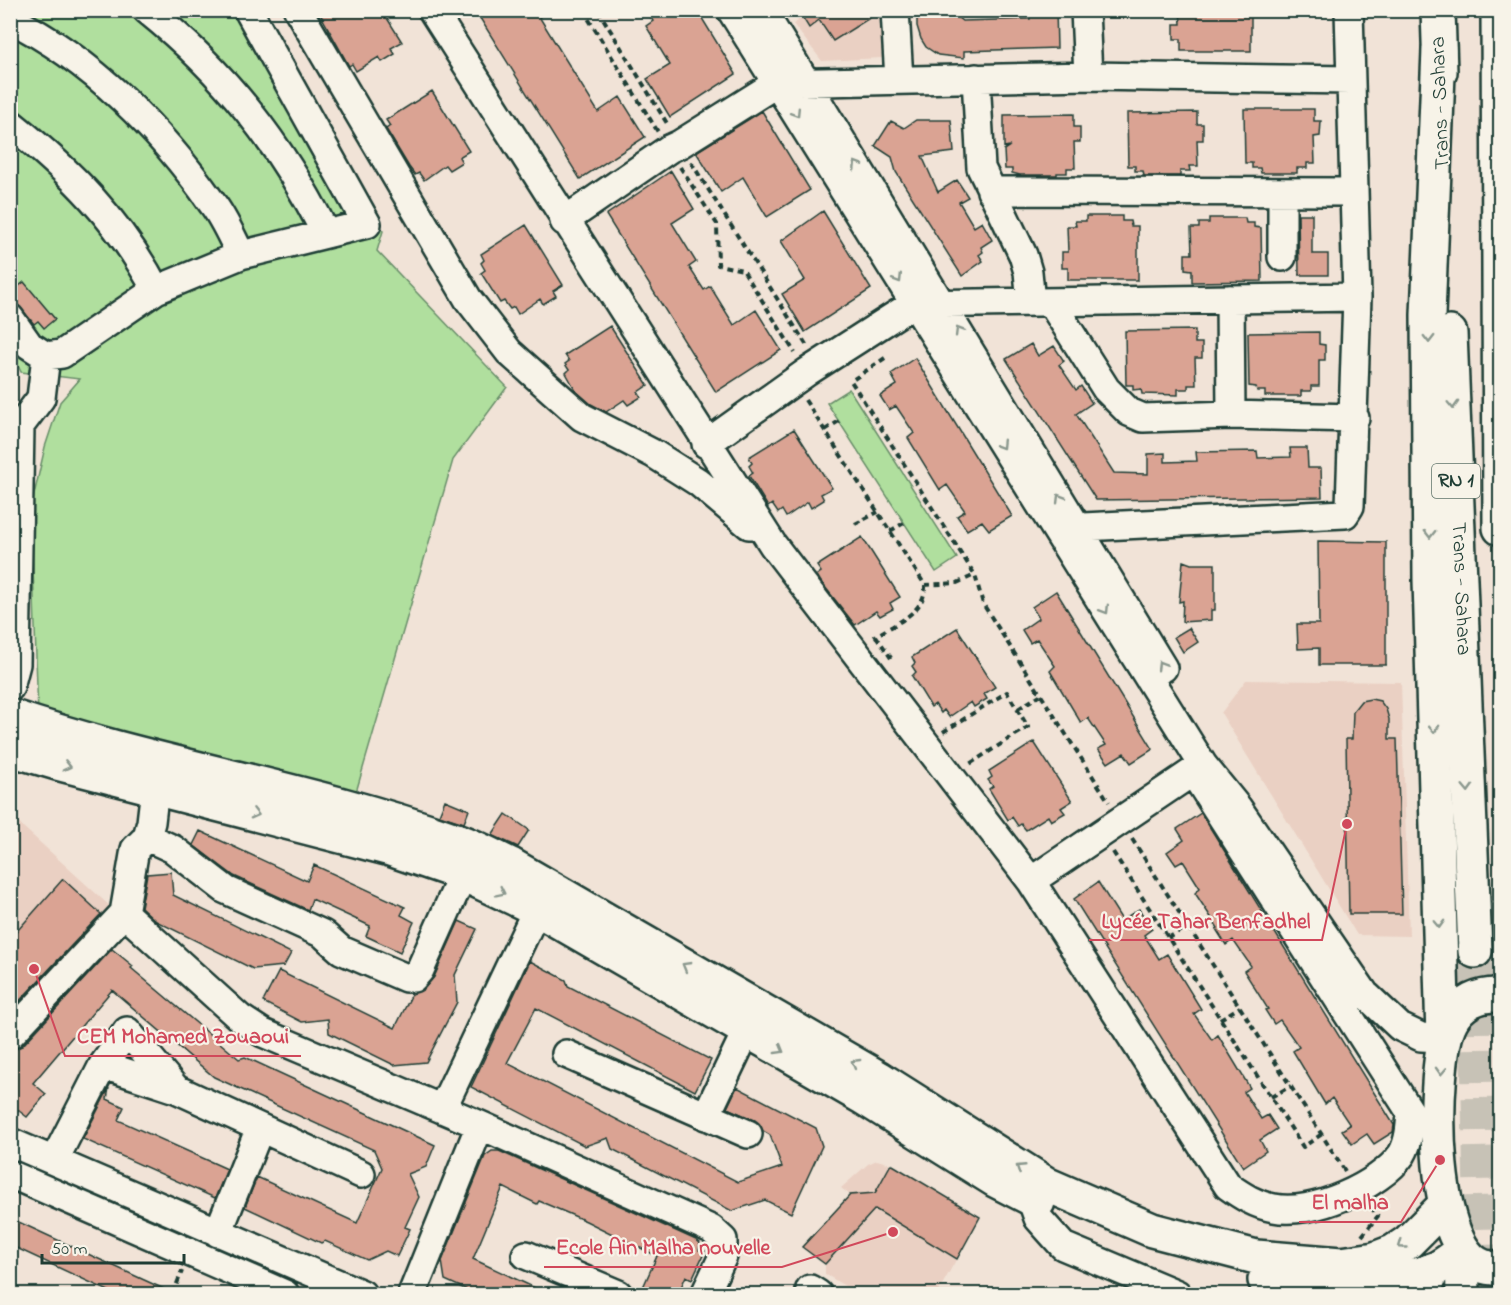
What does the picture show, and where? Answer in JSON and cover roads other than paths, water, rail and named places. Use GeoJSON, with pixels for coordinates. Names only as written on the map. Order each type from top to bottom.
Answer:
{"type":"FeatureCollection","features":[{"type":"Feature","properties":{"kind":"main road","name":"Trans - Sahara"},"geometry":{"type":"LineString","coordinates":[[1438,10],[1474,951]]}},
{"type":"Feature","properties":{"kind":"main road","name":"Trans - Sahara"},"geometry":{"type":"LineString","coordinates":[[1498,10],[1496,113],[1500,528]]}},
{"type":"Feature","properties":{"kind":"main road"},"geometry":{"type":"LineString","coordinates":[[1439,50],[1428,327],[1430,580],[1443,1038],[1440,1160],[1445,1205],[1441,1272],[1463,1294]]}},
{"type":"Feature","properties":{"kind":"main road"},"geometry":{"type":"LineString","coordinates":[[1496,113],[1500,161]]}},
{"type":"Feature","properties":{"kind":"main road"},"geometry":{"type":"LineString","coordinates":[[10,716],[69,735],[381,816],[455,839],[511,865],[879,1078],[1048,1185],[1152,1230],[1256,1257],[1341,1264],[1375,1259],[1392,1252],[1408,1242],[1445,1205]]}},
{"type":"Feature","properties":{"kind":"main road"},"geometry":{"type":"LineString","coordinates":[[10,749],[387,848],[463,874],[537,909],[747,1030],[864,1098],[994,1180],[1098,1231],[1152,1251],[1255,1279],[1329,1286],[1365,1284],[1476,1264],[1500,1267]]}},
{"type":"Feature","properties":{"kind":"main road"},"geometry":{"type":"LineString","coordinates":[[1443,1038],[1452,1019],[1467,1002],[1489,994],[1500,995]]}},
{"type":"Feature","properties":{"kind":"street"},"geometry":{"type":"LineString","coordinates":[[147,10],[211,66],[242,102],[282,155],[325,232]]}},
{"type":"Feature","properties":{"kind":"street"},"geometry":{"type":"LineString","coordinates":[[10,318],[29,345],[46,356],[62,354],[156,290],[241,255],[325,232],[367,224],[248,10]]}},
{"type":"Feature","properties":{"kind":"street"},"geometry":{"type":"LineString","coordinates":[[298,10],[468,299],[509,352],[582,417],[654,454],[698,482],[773,545]]}},
{"type":"Feature","properties":{"kind":"street"},"geometry":{"type":"LineString","coordinates":[[432,10],[564,222],[773,545],[1032,881],[1228,1186],[1248,1200],[1275,1209],[1308,1208],[1358,1190],[1401,1154],[1410,1132],[1411,1113],[1198,768],[943,303],[762,10]]}},
{"type":"Feature","properties":{"kind":"street"},"geometry":{"type":"LineString","coordinates":[[731,10],[913,304],[1217,757],[1238,808]]}},
{"type":"Feature","properties":{"kind":"street"},"geometry":{"type":"LineString","coordinates":[[895,10],[898,80]]}},
{"type":"Feature","properties":{"kind":"street"},"geometry":{"type":"LineString","coordinates":[[1085,10],[1088,76]]}},
{"type":"Feature","properties":{"kind":"street"},"geometry":{"type":"LineString","coordinates":[[1065,528],[1345,514],[1350,506],[1355,418],[1357,297],[1349,10]]}},
{"type":"Feature","properties":{"kind":"street"},"geometry":{"type":"LineString","coordinates":[[19,25],[60,49],[99,79],[156,133],[213,204],[241,255]]}},
{"type":"Feature","properties":{"kind":"street"},"geometry":{"type":"LineString","coordinates":[[564,222],[674,147],[777,83],[1088,76],[1351,80]]}},
{"type":"Feature","properties":{"kind":"street"},"geometry":{"type":"LineString","coordinates":[[976,78],[981,168],[1023,255],[1041,302],[1106,389],[1129,412],[1143,418],[1231,415],[1355,418]]}},
{"type":"Feature","properties":{"kind":"street"},"geometry":{"type":"LineString","coordinates":[[10,123],[71,174],[103,209],[136,252],[156,290]]}},
{"type":"Feature","properties":{"kind":"street"},"geometry":{"type":"LineString","coordinates":[[991,191],[1354,192]]}},
{"type":"Feature","properties":{"kind":"street"},"geometry":{"type":"LineString","coordinates":[[1282,192],[1282,257]]}},
{"type":"Feature","properties":{"kind":"street"},"geometry":{"type":"LineString","coordinates":[[706,444],[807,373],[913,304],[1357,297]]}},
{"type":"Feature","properties":{"kind":"street"},"geometry":{"type":"LineString","coordinates":[[1230,299],[1231,415]]}},
{"type":"Feature","properties":{"kind":"street"},"geometry":{"type":"LineString","coordinates":[[10,687],[16,664],[15,418],[41,398],[46,356]]}},
{"type":"Feature","properties":{"kind":"street"},"geometry":{"type":"LineString","coordinates":[[1032,881],[1198,768]]}},
{"type":"Feature","properties":{"kind":"street"},"geometry":{"type":"LineString","coordinates":[[1198,768],[1238,808],[1365,994],[1400,1027],[1420,1037],[1443,1038]]}},
{"type":"Feature","properties":{"kind":"street"},"geometry":{"type":"LineString","coordinates":[[10,1035],[124,913],[135,849],[147,837],[154,788]]}},
{"type":"Feature","properties":{"kind":"street"},"geometry":{"type":"LineString","coordinates":[[147,837],[173,849],[226,890],[324,934],[341,950],[406,978],[413,978],[420,970],[463,874]]}},
{"type":"Feature","properties":{"kind":"street"},"geometry":{"type":"LineString","coordinates":[[442,1109],[537,909]]}},
{"type":"Feature","properties":{"kind":"street"},"geometry":{"type":"LineString","coordinates":[[124,913],[240,1018],[263,1033],[480,1125],[711,1229],[723,1240],[723,1256],[705,1294]]}},
{"type":"Feature","properties":{"kind":"street"},"geometry":{"type":"LineString","coordinates":[[706,1116],[747,1030]]}},
{"type":"Feature","properties":{"kind":"street"},"geometry":{"type":"LineString","coordinates":[[54,1161],[103,1065],[127,1031],[176,1089]]}},
{"type":"Feature","properties":{"kind":"street"},"geometry":{"type":"LineString","coordinates":[[566,1054],[748,1134]]}},
{"type":"Feature","properties":{"kind":"street"},"geometry":{"type":"LineString","coordinates":[[103,1065],[176,1089],[361,1174]]}},
{"type":"Feature","properties":{"kind":"street"},"geometry":{"type":"LineString","coordinates":[[412,1294],[480,1125]]}},
{"type":"Feature","properties":{"kind":"street"},"geometry":{"type":"LineString","coordinates":[[218,1233],[260,1128]]}},
{"type":"Feature","properties":{"kind":"street"},"geometry":{"type":"LineString","coordinates":[[10,1142],[362,1294]]}},
{"type":"Feature","properties":{"kind":"street"},"geometry":{"type":"LineString","coordinates":[[10,1174],[285,1294]]}},
{"type":"Feature","properties":{"kind":"street"},"geometry":{"type":"LineString","coordinates":[[1031,1198],[1038,1218],[1063,1246],[1177,1294]]}},
{"type":"Feature","properties":{"kind":"street"},"geometry":{"type":"LineString","coordinates":[[526,1254],[618,1294]]}},
{"type":"Feature","properties":{"kind":"tunnel"},"geometry":{"type":"LineString","coordinates":[[1475,951],[1482,1294]]}},
{"type":"Feature","properties":{"kind":"place","name":"Lycée Tahar Benfadhel"},"geometry":{"type":"Point","coordinates":[1347,824]}},
{"type":"Feature","properties":{"kind":"place","name":"CEM Mohamed Zouaoui"},"geometry":{"type":"Point","coordinates":[34,969]}},
{"type":"Feature","properties":{"kind":"place","name":"El malha"},"geometry":{"type":"Point","coordinates":[1440,1160]}},
{"type":"Feature","properties":{"kind":"place","name":"Ecole Ain Malha nouvelle"},"geometry":{"type":"Point","coordinates":[893,1232]}}]}
